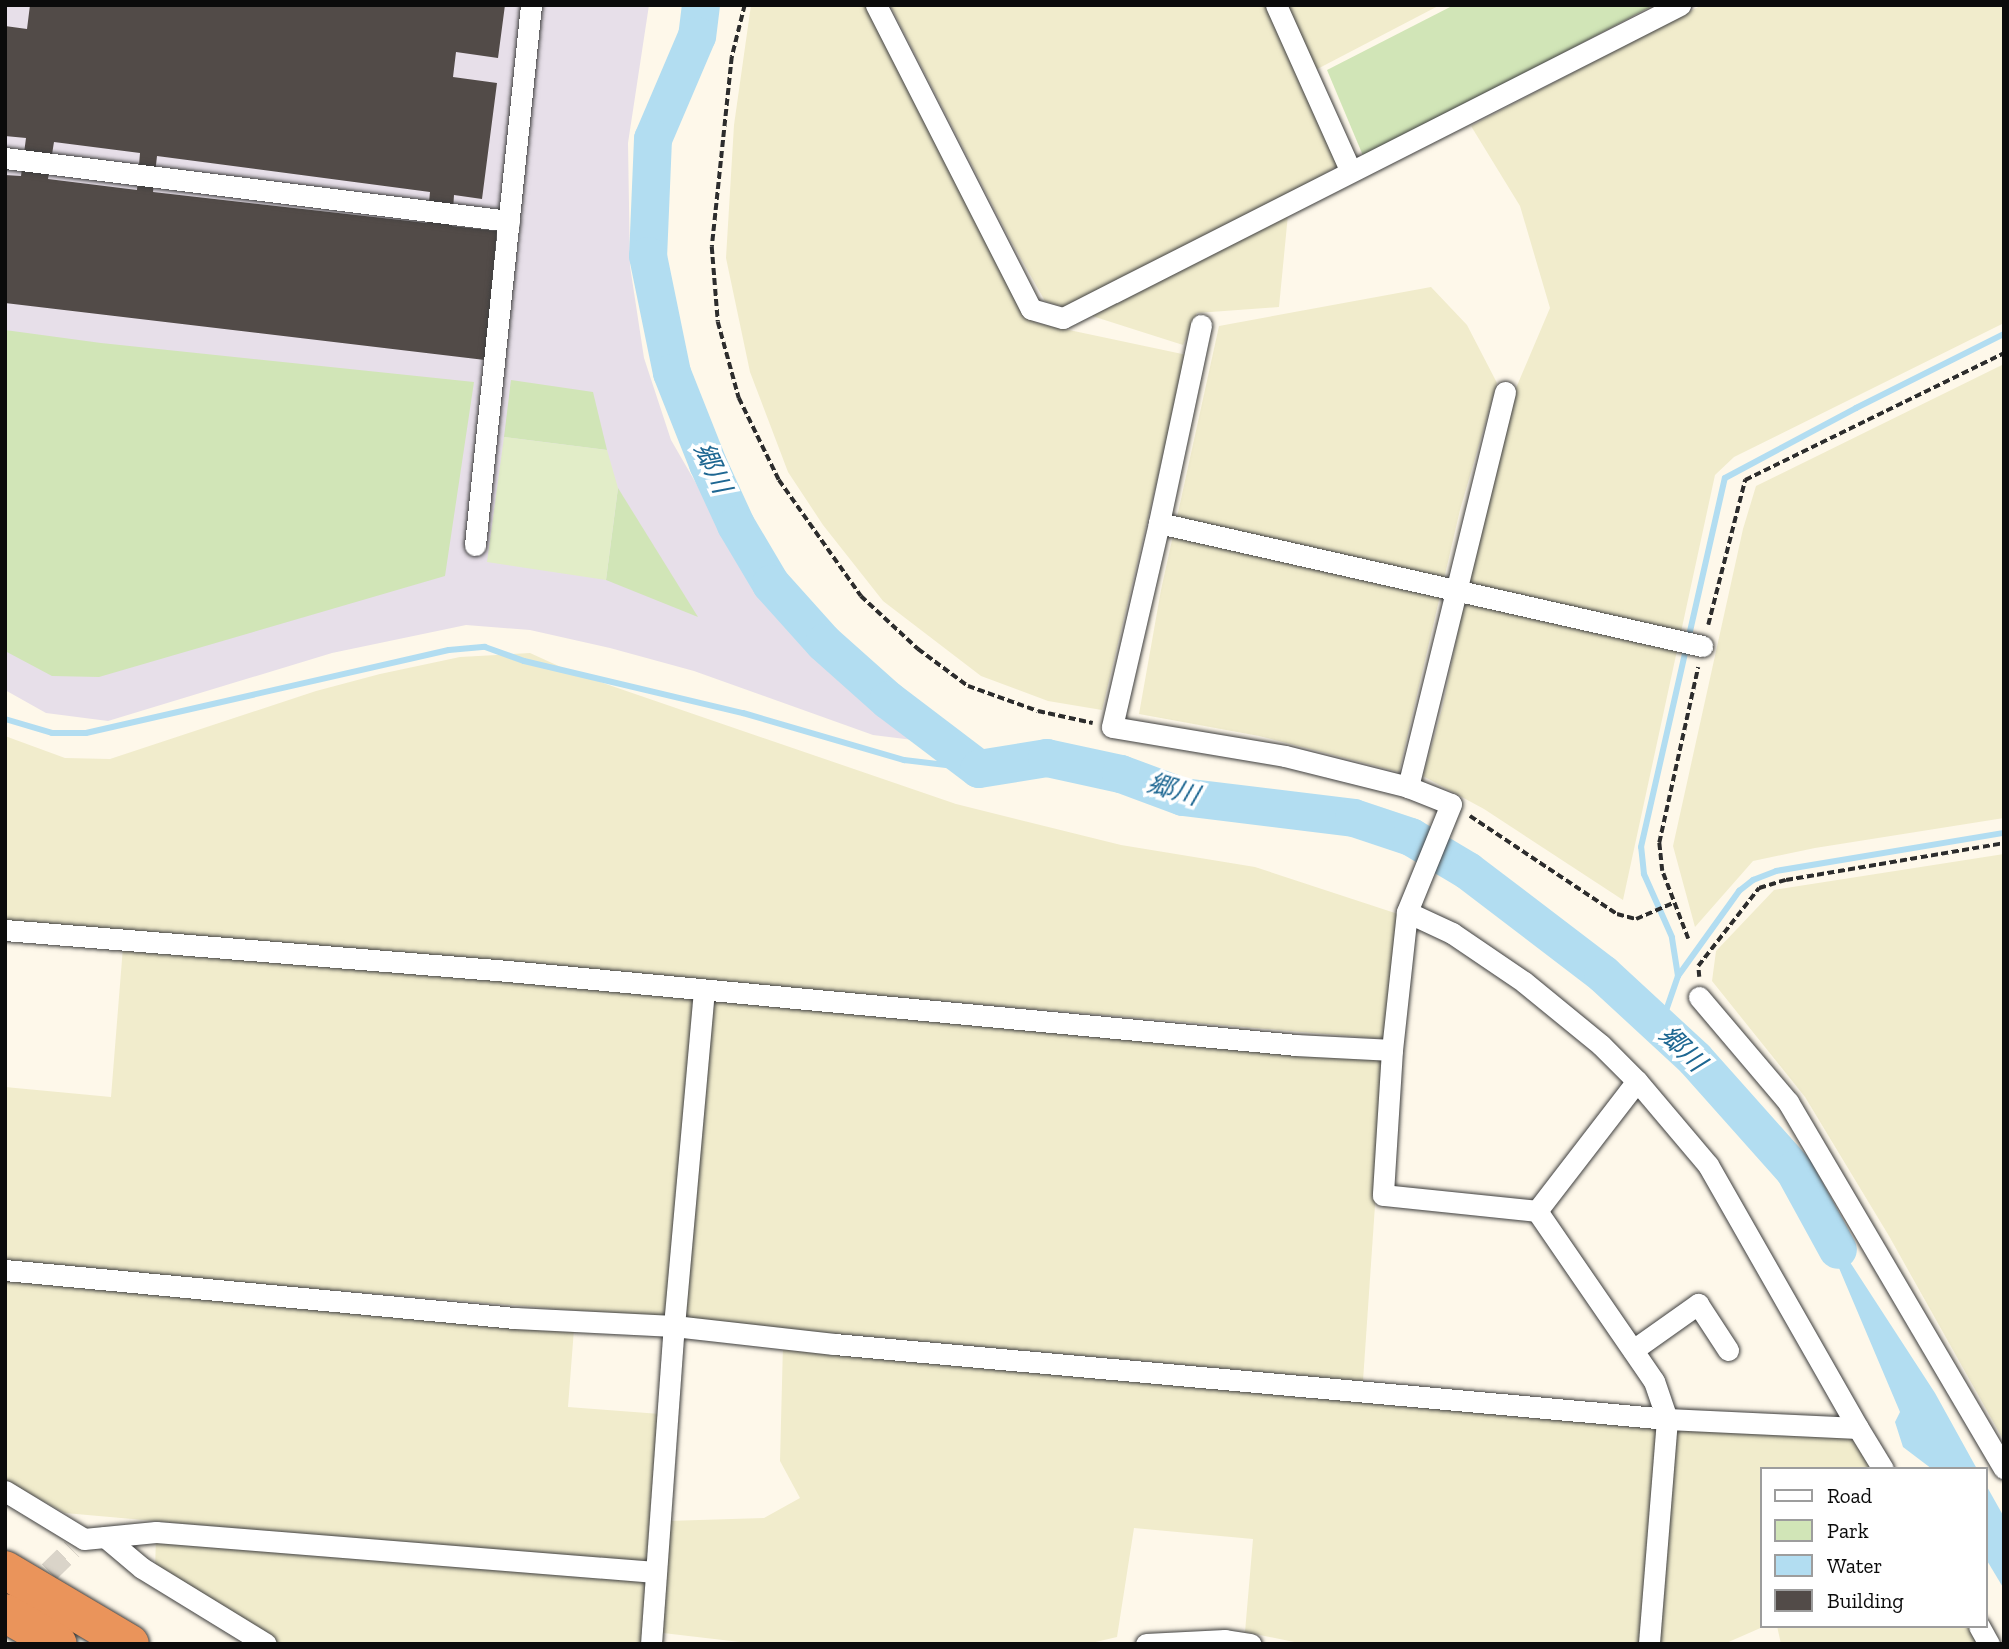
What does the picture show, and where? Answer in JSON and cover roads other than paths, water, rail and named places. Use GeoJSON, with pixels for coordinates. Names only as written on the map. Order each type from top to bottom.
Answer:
{"type":"FeatureCollection","features":[{"type":"Feature","properties":{"kind":"highway"},"geometry":{"type":"LineString","coordinates":[[5,1570],[130,1644]]}},
{"type":"Feature","properties":{"kind":"highway"},"geometry":{"type":"LineString","coordinates":[[5,1613],[58,1644]]}},
{"type":"Feature","properties":{"kind":"street"},"geometry":{"type":"LineString","coordinates":[[475,545],[531,5]]}},
{"type":"Feature","properties":{"kind":"street"},"geometry":{"type":"LineString","coordinates":[[876,5],[1031,309],[1063,318],[1350,170],[1680,5]]}},
{"type":"Feature","properties":{"kind":"street"},"geometry":{"type":"LineString","coordinates":[[1276,5],[1350,170]]}},
{"type":"Feature","properties":{"kind":"street"},"geometry":{"type":"LineString","coordinates":[[5,158],[509,221]]}},
{"type":"Feature","properties":{"kind":"street"},"geometry":{"type":"LineString","coordinates":[[1201,325],[1112,726],[1285,756],[1408,787],[1451,804],[1406,912],[1392,1050],[1383,1195],[1537,1211],[1654,1381],[1668,1419],[1649,1644]]}},
{"type":"Feature","properties":{"kind":"street"},"geometry":{"type":"LineString","coordinates":[[1408,787],[1505,392]]}},
{"type":"Feature","properties":{"kind":"street"},"geometry":{"type":"LineString","coordinates":[[1159,523],[1702,646]]}},
{"type":"Feature","properties":{"kind":"street"},"geometry":{"type":"LineString","coordinates":[[1406,912],[1452,933],[1524,982],[1601,1045],[1637,1081],[1708,1165],[1882,1467]]}},
{"type":"Feature","properties":{"kind":"street"},"geometry":{"type":"LineString","coordinates":[[5,930],[509,971],[704,992],[1296,1045],[1392,1050]]}},
{"type":"Feature","properties":{"kind":"street"},"geometry":{"type":"LineString","coordinates":[[652,1644],[674,1326],[704,992]]}},
{"type":"Feature","properties":{"kind":"street"},"geometry":{"type":"LineString","coordinates":[[1699,997],[1788,1102],[2004,1468]]}},
{"type":"Feature","properties":{"kind":"street"},"geometry":{"type":"LineString","coordinates":[[1537,1211],[1637,1081]]}},
{"type":"Feature","properties":{"kind":"street"},"geometry":{"type":"LineString","coordinates":[[5,1270],[515,1318],[674,1326],[834,1344],[1668,1419],[1858,1428]]}},
{"type":"Feature","properties":{"kind":"street"},"geometry":{"type":"LineString","coordinates":[[1633,1350],[1698,1304],[1728,1350]]}},
{"type":"Feature","properties":{"kind":"street"},"geometry":{"type":"LineString","coordinates":[[5,1491],[78,1544],[105,1537],[156,1532],[655,1572]]}},
{"type":"Feature","properties":{"kind":"street"},"geometry":{"type":"LineString","coordinates":[[105,1537],[142,1569],[266,1644]]}},
{"type":"Feature","properties":{"kind":"street"},"geometry":{"type":"LineString","coordinates":[[1980,1628],[1989,1644]]}},
{"type":"Feature","properties":{"kind":"street"},"geometry":{"type":"LineString","coordinates":[[1146,1644],[1225,1640],[1251,1644]]}},
{"type":"Feature","properties":{"kind":"water"},"geometry":{"type":"Polygon","coordinates":[[[1796,1179],[1935,1393],[1976,1467],[1929,1467],[1903,1447],[1895,1422],[1900,1412],[1825,1235],[1796,1179]]]}},
{"type":"Feature","properties":{"kind":"water"},"geometry":{"type":"Polygon","coordinates":[[[1988,1489],[2004,1517],[2004,1589],[1988,1562],[1988,1489]]]}},
{"type":"Feature","properties":{"kind":"waterway","name":"郷川"},"geometry":{"type":"LineString","coordinates":[[701,5],[697,36],[653,139],[648,256],[672,373],[708,464],[736,525],[771,584],[824,643],[888,700],[979,769],[1047,758],[1121,774],[1183,797],[1354,818],[1411,837],[1468,871],[1603,974],[1695,1059],[1794,1170],[1838,1250]]}},
{"type":"Feature","properties":{"kind":"waterway"},"geometry":{"type":"LineString","coordinates":[[1678,976],[1672,937],[1644,874],[1641,847],[1725,478],[1856,408],[2004,334]]}},
{"type":"Feature","properties":{"kind":"waterway"},"geometry":{"type":"LineString","coordinates":[[5,719],[52,733],[86,733],[449,650],[485,647],[524,661],[743,713],[904,760],[979,769]]}},
{"type":"Feature","properties":{"kind":"waterway"},"geometry":{"type":"LineString","coordinates":[[1660,1028],[1678,976],[1739,891],[1753,880],[1776,871],[2004,833]]}},
{"type":"Feature","properties":{"kind":"tunnel"},"geometry":{"type":"LineString","coordinates":[[27,1593],[72,1549]]}}]}
